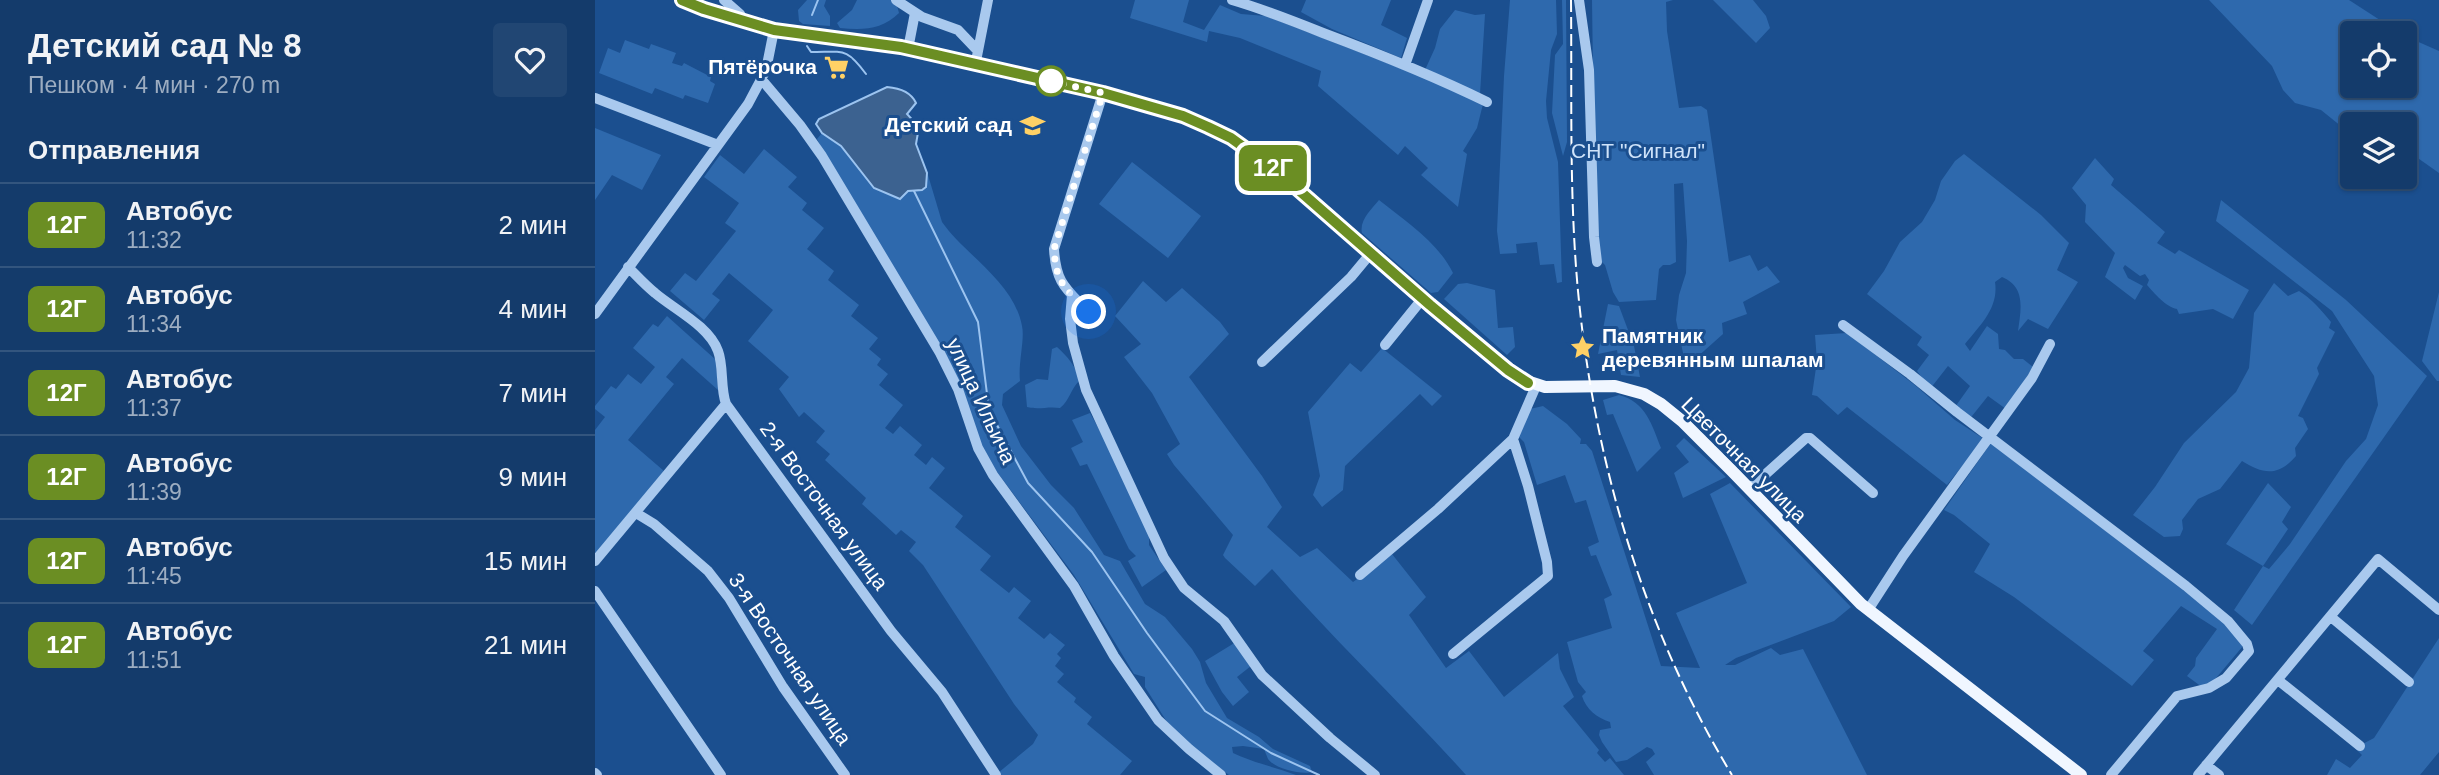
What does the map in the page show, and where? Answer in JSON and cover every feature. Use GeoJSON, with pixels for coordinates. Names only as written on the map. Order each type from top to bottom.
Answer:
{"type":"FeatureCollection","features":[{"type":"Feature","properties":{"kind":"main road"},"geometry":{"type":"LineString","coordinates":[[682,0],[774,30],[976,57],[1183,116],[1231,138],[1278,172],[1508,370],[1536,386]]}},
{"type":"Feature","properties":{"kind":"main road","name":"Цветочная улица"},"geometry":{"type":"LineString","coordinates":[[1536,386],[1615,386],[1644,394],[1682,421],[1868,610],[2081,775]]}},
{"type":"Feature","properties":{"kind":"street"},"geometry":{"type":"LineString","coordinates":[[725,0],[740,13],[744,22]]}},
{"type":"Feature","properties":{"kind":"street"},"geometry":{"type":"LineString","coordinates":[[896,0],[915,13],[958,30],[976,57]]}},
{"type":"Feature","properties":{"kind":"street"},"geometry":{"type":"LineString","coordinates":[[976,57],[988,0]]}},
{"type":"Feature","properties":{"kind":"street"},"geometry":{"type":"LineString","coordinates":[[1232,0],[1250,2],[1405,65],[1487,102]]}},
{"type":"Feature","properties":{"kind":"street"},"geometry":{"type":"LineString","coordinates":[[1405,65],[1428,0]]}},
{"type":"Feature","properties":{"kind":"street"},"geometry":{"type":"LineString","coordinates":[[1579,0],[1589,70],[1597,262]]}},
{"type":"Feature","properties":{"kind":"street"},"geometry":{"type":"LineString","coordinates":[[908,49],[915,13]]}},
{"type":"Feature","properties":{"kind":"street"},"geometry":{"type":"LineString","coordinates":[[595,314],[748,104],[762,80],[774,30]]}},
{"type":"Feature","properties":{"kind":"street","name":"улица Ильича"},"geometry":{"type":"LineString","coordinates":[[762,80],[822,156],[940,353],[958,389],[978,448],[993,475],[1074,586],[1114,656],[1158,720],[1221,775]]}},
{"type":"Feature","properties":{"kind":"street"},"geometry":{"type":"LineString","coordinates":[[1090,314],[1062,284],[1055,271],[1054,249],[1103,93]]}},
{"type":"Feature","properties":{"kind":"street"},"geometry":{"type":"LineString","coordinates":[[595,98],[718,145]]}},
{"type":"Feature","properties":{"kind":"street"},"geometry":{"type":"LineString","coordinates":[[1262,362],[1351,277],[1371,253]]}},
{"type":"Feature","properties":{"kind":"street","name":"2-я Восточная улица"},"geometry":{"type":"LineString","coordinates":[[628,267],[652,291],[699,327],[716,346],[726,404],[891,631],[942,692],[996,775]]}},
{"type":"Feature","properties":{"kind":"street"},"geometry":{"type":"LineString","coordinates":[[1072,295],[1070,319],[1073,343],[1086,390],[1164,558],[1184,588],[1224,621],[1270,683],[1375,775]]}},
{"type":"Feature","properties":{"kind":"street"},"geometry":{"type":"LineString","coordinates":[[1385,345],[1423,298]]}},
{"type":"Feature","properties":{"kind":"street"},"geometry":{"type":"LineString","coordinates":[[1843,325],[2186,586],[2228,621],[2249,647],[2249,651],[2226,678],[2209,688],[2177,696],[2111,775]]}},
{"type":"Feature","properties":{"kind":"street"},"geometry":{"type":"LineString","coordinates":[[1868,610],[1903,555],[2032,378],[2050,344]]}},
{"type":"Feature","properties":{"kind":"street"},"geometry":{"type":"LineString","coordinates":[[1360,575],[1438,509],[1513,439],[1536,386]]}},
{"type":"Feature","properties":{"kind":"street"},"geometry":{"type":"LineString","coordinates":[[595,561],[726,404]]}},
{"type":"Feature","properties":{"kind":"street"},"geometry":{"type":"LineString","coordinates":[[1749,489],[1806,438],[1810,438],[1873,493]]}},
{"type":"Feature","properties":{"kind":"street"},"geometry":{"type":"LineString","coordinates":[[1453,654],[1548,576],[1528,486],[1513,439]]}},
{"type":"Feature","properties":{"kind":"street","name":"3-я Восточная улица"},"geometry":{"type":"LineString","coordinates":[[636,513],[655,524],[708,571],[729,598],[783,687],[845,775]]}},
{"type":"Feature","properties":{"kind":"street"},"geometry":{"type":"LineString","coordinates":[[2198,775],[2378,559],[2439,610]]}},
{"type":"Feature","properties":{"kind":"street"},"geometry":{"type":"LineString","coordinates":[[595,591],[721,775]]}},
{"type":"Feature","properties":{"kind":"street"},"geometry":{"type":"LineString","coordinates":[[2330,617],[2409,682]]}},
{"type":"Feature","properties":{"kind":"street"},"geometry":{"type":"LineString","coordinates":[[2278,680],[2360,746]]}},
{"type":"Feature","properties":{"kind":"street"},"geometry":{"type":"LineString","coordinates":[[2206,765],[2219,775]]}},
{"type":"Feature","properties":{"kind":"green space"},"geometry":{"type":"Polygon","coordinates":[[[807,0],[826,0],[824,6],[830,16],[830,26],[803,24],[799,21],[798,10],[807,0]]]}},
{"type":"Feature","properties":{"kind":"green space"},"geometry":{"type":"Polygon","coordinates":[[[857,0],[892,0],[896,2],[899,13],[886,23],[872,28],[840,28],[837,23],[852,10],[857,0]]]}},
{"type":"Feature","properties":{"kind":"green space"},"geometry":{"type":"Polygon","coordinates":[[[1135,0],[1189,0],[1183,22],[1204,30],[1220,5],[1241,14],[1266,16],[1418,75],[1483,104],[1477,128],[1463,151],[1467,154],[1458,207],[1421,175],[1428,168],[1405,146],[1398,155],[1318,86],[1321,71],[1240,38],[1209,31],[1207,42],[1130,18],[1135,0]]]}},
{"type":"Feature","properties":{"kind":"green space"},"geometry":{"type":"Polygon","coordinates":[[[1306,0],[1391,0],[1381,25],[1407,38],[1401,58],[1332,29],[1301,12],[1306,0]]]}},
{"type":"Feature","properties":{"kind":"green space"},"geometry":{"type":"Polygon","coordinates":[[[1510,0],[1556,0],[1557,34],[1551,50],[1546,101],[1547,118],[1558,162],[1562,282],[1557,283],[1554,264],[1540,265],[1537,242],[1516,244],[1517,253],[1500,254],[1497,231],[1510,0]]]}},
{"type":"Feature","properties":{"kind":"green space"},"geometry":{"type":"Polygon","coordinates":[[[1562,0],[1566,0],[1567,142],[1563,156],[1552,113],[1555,55],[1563,44],[1562,0]]]}},
{"type":"Feature","properties":{"kind":"green space","name":"СНТ \"Сигнал\""},"geometry":{"type":"Polygon","coordinates":[[[1592,0],[1673,0],[1666,2],[1667,31],[1679,108],[1701,106],[1707,110],[1729,262],[1750,255],[1758,271],[1767,266],[1780,282],[1743,302],[1747,314],[1722,323],[1723,334],[1686,367],[1676,320],[1679,295],[1686,273],[1683,183],[1674,184],[1676,262],[1663,265],[1659,269],[1656,300],[1619,302],[1605,265],[1599,259],[1595,220],[1592,0]]]}},
{"type":"Feature","properties":{"kind":"green space"},"geometry":{"type":"Polygon","coordinates":[[[1713,0],[1753,0],[1766,16],[1770,28],[1756,43],[1713,0]]]}},
{"type":"Feature","properties":{"kind":"green space"},"geometry":{"type":"Polygon","coordinates":[[[2209,0],[2349,0],[2381,21],[2340,21],[2340,98],[2417,98],[2417,41],[2439,51],[2439,173],[2417,157],[2417,112],[2340,112],[2340,125],[2321,110],[2295,103],[2283,90],[2272,66],[2209,0]]]}},
{"type":"Feature","properties":{"kind":"green space"},"geometry":{"type":"Polygon","coordinates":[[[1455,10],[1475,15],[1485,14],[1480,94],[1425,70],[1440,29],[1455,10]]]}},
{"type":"Feature","properties":{"kind":"green space"},"geometry":{"type":"Polygon","coordinates":[[[625,40],[649,49],[651,44],[676,53],[672,63],[682,66],[684,63],[711,77],[710,81],[715,84],[708,103],[685,95],[683,99],[655,88],[652,94],[599,73],[608,48],[620,53],[625,40]]]}},
{"type":"Feature","properties":{"kind":"green space"},"geometry":{"type":"Polygon","coordinates":[[[595,128],[661,155],[642,190],[612,175],[595,200],[595,128]]]}},
{"type":"Feature","properties":{"kind":"green space"},"geometry":{"type":"Polygon","coordinates":[[[822,133],[841,146],[874,188],[900,199],[908,191],[926,187],[927,173],[922,155],[942,222],[999,282],[1017,310],[1023,331],[1020,381],[1003,394],[1002,405],[1021,446],[1051,485],[1074,508],[1104,555],[1120,561],[1145,604],[1165,617],[1192,649],[1200,662],[1206,683],[1227,718],[1259,737],[1273,749],[1310,766],[1312,772],[1302,773],[1282,768],[1271,763],[1264,749],[1243,746],[1232,747],[1233,753],[1296,775],[1229,775],[1182,739],[1167,722],[1145,687],[1145,677],[1134,674],[1074,575],[991,464],[979,440],[960,385],[821,147],[817,139],[822,133]]]}},
{"type":"Feature","properties":{"kind":"green space"},"geometry":{"type":"Polygon","coordinates":[[[764,149],[797,177],[788,187],[807,203],[802,210],[824,228],[807,249],[834,271],[828,280],[859,305],[851,316],[878,338],[869,349],[881,359],[877,365],[888,374],[879,385],[903,405],[885,428],[893,434],[900,426],[922,445],[914,455],[926,465],[932,457],[945,468],[929,488],[963,516],[955,527],[991,556],[980,570],[1009,593],[1014,587],[1031,601],[1018,618],[1044,639],[1050,633],[1065,645],[1057,654],[1061,658],[1055,666],[1064,674],[1057,682],[1076,698],[1074,702],[1092,717],[1087,724],[1132,761],[1120,775],[998,773],[1033,744],[1038,735],[1014,704],[923,565],[909,551],[916,542],[901,530],[896,535],[862,504],[866,498],[825,460],[830,454],[816,442],[825,431],[804,412],[799,417],[779,389],[789,377],[748,341],[773,310],[729,273],[712,294],[720,300],[704,320],[670,291],[685,273],[696,281],[736,231],[725,223],[739,203],[704,177],[720,155],[744,174],[764,149]]]}},
{"type":"Feature","properties":{"kind":"green space"},"geometry":{"type":"Polygon","coordinates":[[[1964,154],[2041,215],[2069,243],[2057,270],[2078,282],[2048,329],[2028,319],[2018,331],[2021,307],[2018,293],[2010,281],[2002,277],[1995,282],[1991,308],[1965,344],[1970,351],[1987,326],[1998,334],[1999,349],[2005,350],[2014,359],[2023,359],[2033,367],[2006,409],[1988,396],[1968,421],[1955,407],[1970,386],[1948,366],[1930,389],[1917,371],[1929,355],[1917,345],[1922,337],[1867,294],[1900,242],[1922,222],[1935,200],[1941,181],[1955,161],[1964,154]]]}},
{"type":"Feature","properties":{"kind":"green space"},"geometry":{"type":"Polygon","coordinates":[[[2095,158],[2114,179],[2111,185],[2165,232],[2157,243],[2175,254],[2179,250],[2249,290],[2233,319],[2213,309],[2179,314],[2177,309],[2165,303],[2147,285],[2149,280],[2145,274],[2140,276],[2125,265],[2123,268],[2128,278],[2143,286],[2135,300],[2105,277],[2115,253],[2085,222],[2086,205],[2072,188],[2095,158]]]}},
{"type":"Feature","properties":{"kind":"green space"},"geometry":{"type":"Polygon","coordinates":[[[1132,162],[1201,216],[1168,258],[1099,204],[1132,162]]]}},
{"type":"Feature","properties":{"kind":"green space"},"geometry":{"type":"Polygon","coordinates":[[[1379,200],[1420,233],[1447,262],[1453,273],[1438,292],[1431,293],[1362,233],[1364,219],[1379,200]]]}},
{"type":"Feature","properties":{"kind":"green space"},"geometry":{"type":"Polygon","coordinates":[[[2221,200],[2346,300],[2427,376],[2252,625],[2234,610],[2263,566],[2269,569],[2290,544],[2346,461],[2366,439],[2378,405],[2374,376],[2332,311],[2216,221],[2221,200]]]}},
{"type":"Feature","properties":{"kind":"green space"},"geometry":{"type":"Polygon","coordinates":[[[1143,281],[1166,302],[1182,288],[1220,322],[1229,334],[1189,377],[1282,507],[1267,527],[1300,557],[1317,548],[1353,582],[1392,554],[1426,597],[1409,615],[1446,668],[1469,651],[1504,697],[1558,653],[1560,669],[1574,697],[1563,706],[1599,750],[1597,753],[1605,762],[1610,758],[1624,775],[1466,775],[1272,569],[1255,586],[1225,558],[1223,555],[1233,535],[1167,454],[1180,444],[1152,393],[1124,357],[1141,344],[1115,316],[1143,281]]]}},
{"type":"Feature","properties":{"kind":"green space"},"geometry":{"type":"Polygon","coordinates":[[[1467,283],[1495,290],[1498,328],[1513,327],[1515,347],[1507,355],[1444,299],[1458,284],[1467,283]]]}},
{"type":"Feature","properties":{"kind":"green space"},"geometry":{"type":"Polygon","coordinates":[[[2274,283],[2288,296],[2299,291],[2308,297],[2331,322],[2329,328],[2335,332],[2317,368],[2319,374],[2298,416],[2303,418],[2308,429],[2295,448],[2296,456],[2289,463],[2277,470],[2264,471],[2242,461],[2220,489],[2198,499],[2182,520],[2183,529],[2180,536],[2164,537],[2133,515],[2184,443],[2236,392],[2249,368],[2254,313],[2274,283]]]}},
{"type":"Feature","properties":{"kind":"green space"},"geometry":{"type":"Polygon","coordinates":[[[2439,292],[2439,381],[2437,381],[2422,361],[2439,292]]]}},
{"type":"Feature","properties":{"kind":"green space"},"geometry":{"type":"Polygon","coordinates":[[[1608,304],[1619,306],[1634,346],[1640,377],[1621,375],[1617,350],[1598,354],[1608,304]]]}},
{"type":"Feature","properties":{"kind":"green space"},"geometry":{"type":"Polygon","coordinates":[[[667,316],[716,360],[718,390],[682,358],[666,377],[674,384],[628,440],[664,471],[595,556],[595,430],[605,417],[595,406],[611,386],[616,389],[628,374],[641,384],[655,367],[633,348],[653,324],[658,327],[667,316]]]}},
{"type":"Feature","properties":{"kind":"green space"},"geometry":{"type":"Polygon","coordinates":[[[1847,333],[1955,420],[1984,439],[1947,485],[1847,407],[1838,415],[1817,396],[1812,395],[1817,361],[1815,335],[1847,333]]]}},
{"type":"Feature","properties":{"kind":"green space"},"geometry":{"type":"Polygon","coordinates":[[[1057,347],[1071,362],[1079,381],[1060,408],[1027,407],[1025,385],[1037,379],[1048,380],[1052,349],[1057,347]]]}},
{"type":"Feature","properties":{"kind":"green space"},"geometry":{"type":"Polygon","coordinates":[[[1382,348],[1442,396],[1432,406],[1420,394],[1345,466],[1343,490],[1322,507],[1313,495],[1320,476],[1308,412],[1350,363],[1361,372],[1382,348]]]}},
{"type":"Feature","properties":{"kind":"green space"},"geometry":{"type":"Polygon","coordinates":[[[1619,395],[1628,398],[1642,409],[1661,448],[1637,472],[1613,414],[1607,415],[1603,400],[1619,395]]]}},
{"type":"Feature","properties":{"kind":"green space"},"geometry":{"type":"Polygon","coordinates":[[[1543,406],[1567,424],[1581,439],[1580,444],[1586,444],[1592,451],[1661,666],[1700,668],[1676,613],[1747,583],[1710,494],[1730,483],[1851,607],[1834,621],[1736,658],[1725,665],[1735,665],[1771,648],[1780,655],[1803,649],[1867,775],[1654,775],[1646,762],[1655,754],[1647,747],[1627,760],[1616,762],[1599,735],[1600,730],[1611,728],[1610,722],[1586,705],[1582,696],[1586,692],[1578,682],[1567,642],[1612,628],[1604,599],[1612,595],[1596,555],[1591,556],[1588,547],[1599,542],[1586,500],[1575,503],[1565,475],[1537,485],[1524,442],[1519,437],[1530,409],[1543,406]]]}},
{"type":"Feature","properties":{"kind":"green space"},"geometry":{"type":"Polygon","coordinates":[[[1090,413],[1127,479],[1149,534],[1149,545],[1166,570],[1142,587],[1128,561],[1136,556],[1129,549],[1087,464],[1080,466],[1071,448],[1083,442],[1072,420],[1090,413]]]}},
{"type":"Feature","properties":{"kind":"green space"},"geometry":{"type":"Polygon","coordinates":[[[1684,438],[1726,477],[1683,498],[1674,473],[1689,462],[1676,446],[1684,438]]]}},
{"type":"Feature","properties":{"kind":"green space"},"geometry":{"type":"Polygon","coordinates":[[[1991,443],[2183,590],[2235,626],[2243,646],[2206,690],[2187,676],[2217,629],[2181,606],[2143,651],[2154,660],[2132,686],[2014,597],[1974,572],[1990,544],[1944,510],[1991,443]]]}},
{"type":"Feature","properties":{"kind":"green space"},"geometry":{"type":"Polygon","coordinates":[[[2268,483],[2291,507],[2282,522],[2288,529],[2263,566],[2226,544],[2268,483]]]}},
{"type":"Feature","properties":{"kind":"green space"},"geometry":{"type":"Polygon","coordinates":[[[2439,638],[2439,752],[2420,775],[2327,775],[2336,759],[2350,768],[2362,755],[2355,748],[2374,738],[2439,638]]]}},
{"type":"Feature","properties":{"kind":"green space"},"geometry":{"type":"Polygon","coordinates":[[[1236,642],[1251,666],[1237,677],[1249,692],[1233,706],[1205,661],[1236,642]]]}},
{"type":"Feature","properties":{"kind":"shaded area"},"geometry":{"type":"Polygon","coordinates":[[[887,87],[904,91],[916,103],[907,114],[919,127],[916,144],[927,173],[926,187],[908,191],[900,199],[874,188],[841,146],[822,133],[816,124],[819,119],[887,87]]]}},
{"type":"Feature","properties":{"kind":"waterway"},"geometry":{"type":"LineString","coordinates":[[812,15],[818,0]]}},
{"type":"Feature","properties":{"kind":"waterway"},"geometry":{"type":"LineString","coordinates":[[807,46],[811,52],[838,52],[849,55],[866,74]]}},
{"type":"Feature","properties":{"kind":"waterway"},"geometry":{"type":"LineString","coordinates":[[914,191],[978,322],[989,410],[1028,483],[1092,552],[1205,711],[1271,753],[1319,775]]}},
{"type":"Feature","properties":{"kind":"railway"},"geometry":{"type":"LineString","coordinates":[[1571,0],[1571,146],[1575,255],[1596,417],[1610,480],[1648,602],[1700,719],[1732,775]]}},
{"type":"Feature","properties":{"kind":"bus line","name":"12Г"},"geometry":{"type":"LineString","coordinates":[[682,0],[774,30],[901,47],[1103,93],[1183,116],[1208,127],[1255,153],[1430,305],[1508,370],[1528,383]]}},
{"type":"Feature","properties":{"kind":"place","name":"Пятёрочка"},"geometry":{"type":"Point","coordinates":[837,67]}},
{"type":"Feature","properties":{"kind":"place","name":"Детский сад"},"geometry":{"type":"Point","coordinates":[1032,125]}},
{"type":"Feature","properties":{"kind":"place","name":"Памятник деревянным шпалам"},"geometry":{"type":"Point","coordinates":[1582,348]}},
{"type":"Feature","properties":{"kind":"route"},"geometry":{"type":"LineString","coordinates":[[1051,81],[1103,93],[1054,249],[1055,271],[1062,284],[1089,312]]}}]}
